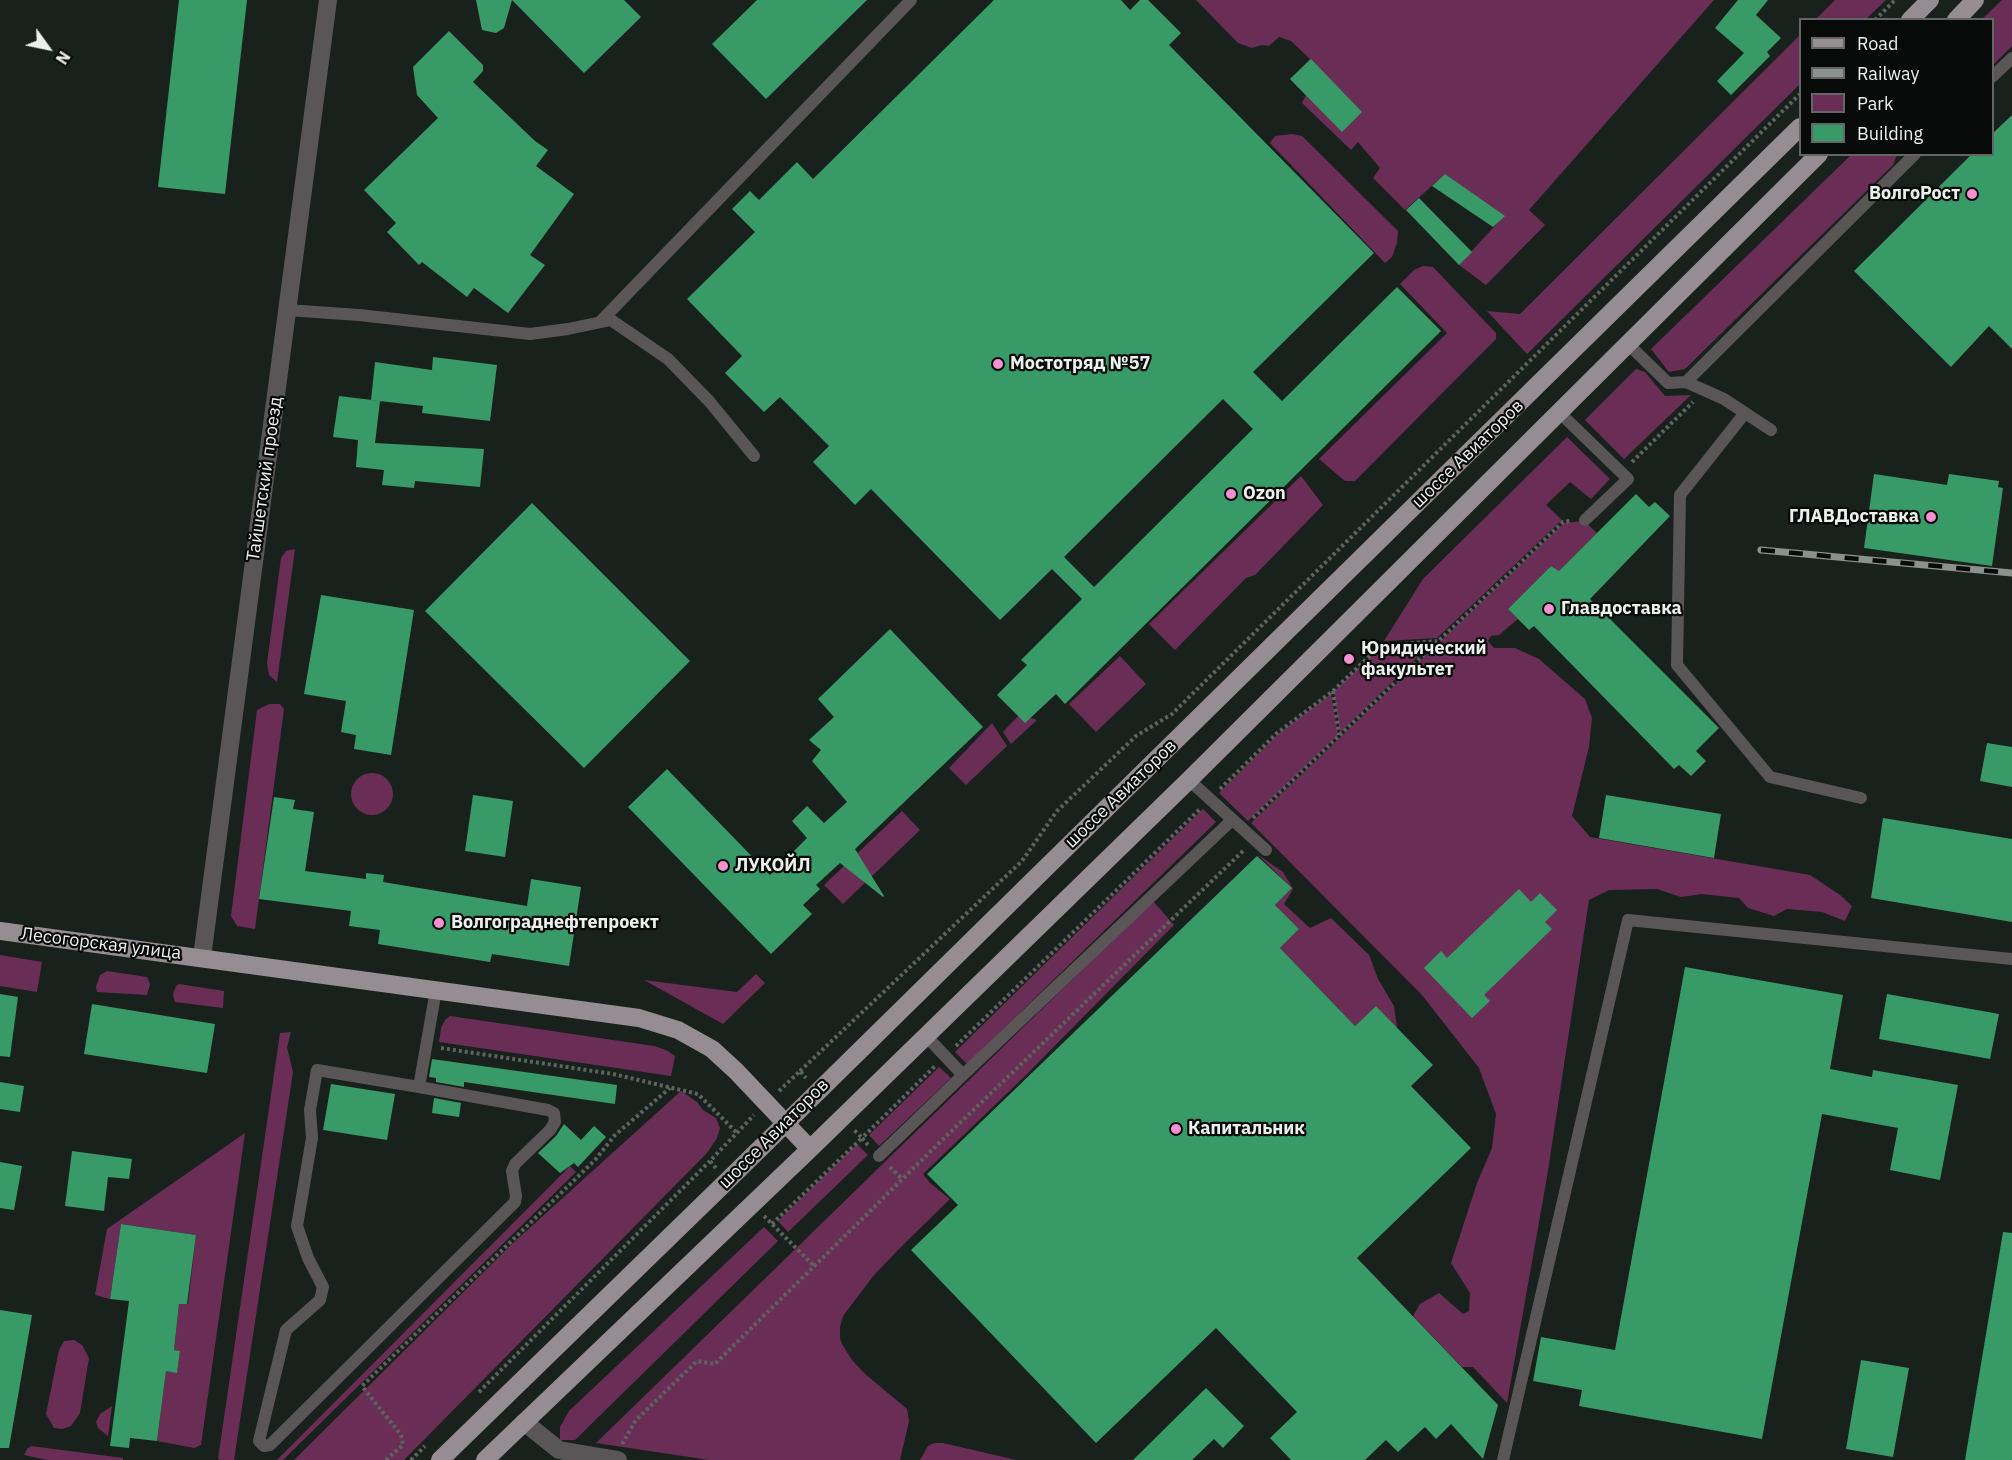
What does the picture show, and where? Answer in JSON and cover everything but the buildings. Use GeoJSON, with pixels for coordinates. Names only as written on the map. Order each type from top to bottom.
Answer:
{"type":"FeatureCollection","features":[{"type":"Feature","properties":{"kind":"main road"},"geometry":{"type":"LineString","coordinates":[[1912,18],[1930,0]]}},
{"type":"Feature","properties":{"kind":"main road"},"geometry":{"type":"LineString","coordinates":[[1958,18],[1975,0]]}},
{"type":"Feature","properties":{"kind":"main road","name":"шоссе Авиаторов"},"geometry":{"type":"LineString","coordinates":[[440,1460],[1799,128]]}},
{"type":"Feature","properties":{"kind":"main road","name":"шоссе Авиаторов"},"geometry":{"type":"LineString","coordinates":[[485,1460],[810,1149],[1189,780],[1817,156]]}},
{"type":"Feature","properties":{"kind":"main road","name":"Лесогорская улица"},"geometry":{"type":"LineString","coordinates":[[0,931],[639,1018],[678,1030],[712,1049],[810,1149]]}},
{"type":"Feature","properties":{"kind":"street","name":"Тайшетский проезд"},"geometry":{"type":"LineString","coordinates":[[202,957],[328,0]]}},
{"type":"Feature","properties":{"kind":"street"},"geometry":{"type":"LineString","coordinates":[[524,1422],[559,1455],[616,1460]]}},
{"type":"Feature","properties":{"kind":"lane"},"geometry":{"type":"LineString","coordinates":[[600,322],[911,0]]}},
{"type":"Feature","properties":{"kind":"lane"},"geometry":{"type":"LineString","coordinates":[[1994,75],[2012,58]]}},
{"type":"Feature","properties":{"kind":"lane"},"geometry":{"type":"LineString","coordinates":[[1686,382],[1914,156]]}},
{"type":"Feature","properties":{"kind":"lane"},"geometry":{"type":"LineString","coordinates":[[287,310],[358,315],[530,334],[610,320],[668,359],[709,401],[754,456]]}},
{"type":"Feature","properties":{"kind":"lane"},"geometry":{"type":"LineString","coordinates":[[1628,344],[1668,383],[1686,382],[1705,390],[1724,399],[1770,430]]}},
{"type":"Feature","properties":{"kind":"lane"},"geometry":{"type":"LineString","coordinates":[[1559,412],[1628,479],[1585,520]]}},
{"type":"Feature","properties":{"kind":"lane"},"geometry":{"type":"LineString","coordinates":[[1745,413],[1680,495],[1677,665],[1770,777],[1861,798]]}},
{"type":"Feature","properties":{"kind":"lane"},"geometry":{"type":"LineString","coordinates":[[1189,780],[1210,799],[1229,823],[1242,828],[1266,850]]}},
{"type":"Feature","properties":{"kind":"lane"},"geometry":{"type":"LineString","coordinates":[[879,1156],[1229,823]]}},
{"type":"Feature","properties":{"kind":"lane"},"geometry":{"type":"LineString","coordinates":[[1503,1460],[1628,920],[2012,959]]}},
{"type":"Feature","properties":{"kind":"lane"},"geometry":{"type":"LineString","coordinates":[[419,1087],[436,990]]}},
{"type":"Feature","properties":{"kind":"lane"},"geometry":{"type":"LineString","coordinates":[[926,1036],[963,1075]]}},
{"type":"Feature","properties":{"kind":"lane"},"geometry":{"type":"LineString","coordinates":[[317,1070],[419,1087],[548,1110],[554,1113],[555,1122],[512,1171],[515,1202],[270,1445],[264,1446],[259,1441],[286,1330],[320,1300],[323,1287],[308,1258],[297,1226],[312,1138],[310,1110],[317,1070]]}},
{"type":"Feature","properties":{"kind":"path"},"geometry":{"type":"LineString","coordinates":[[1877,18],[1895,0]]}},
{"type":"Feature","properties":{"kind":"path"},"geometry":{"type":"LineString","coordinates":[[800,1071],[1022,861],[1057,811],[1136,736],[1172,714],[1799,94]]}},
{"type":"Feature","properties":{"kind":"path"},"geometry":{"type":"LineString","coordinates":[[1621,473],[1705,390]]}},
{"type":"Feature","properties":{"kind":"path"},"geometry":{"type":"LineString","coordinates":[[1242,828],[1563,522],[1585,520]]}},
{"type":"Feature","properties":{"kind":"path"},"geometry":{"type":"LineString","coordinates":[[862,1138],[1277,733],[1333,691],[1380,646],[1437,642]]}},
{"type":"Feature","properties":{"kind":"path"},"geometry":{"type":"LineString","coordinates":[[1333,691],[1339,735]]}},
{"type":"Feature","properties":{"kind":"path"},"geometry":{"type":"LineString","coordinates":[[616,1460],[636,1420],[697,1361],[715,1364],[939,1143],[1247,847],[1229,823]]}},
{"type":"Feature","properties":{"kind":"path"},"geometry":{"type":"LineString","coordinates":[[426,1046],[613,1074],[698,1094],[737,1133]]}},
{"type":"Feature","properties":{"kind":"path"},"geometry":{"type":"LineString","coordinates":[[386,1460],[403,1445],[401,1435],[362,1386],[595,1160],[615,1135],[670,1088]]}},
{"type":"Feature","properties":{"kind":"path"},"geometry":{"type":"LineString","coordinates":[[479,1393],[710,1161]]}},
{"type":"Feature","properties":{"kind":"path"},"geometry":{"type":"LineString","coordinates":[[411,1460],[428,1443]]}},
{"type":"Feature","properties":{"kind":"green space"},"geometry":{"type":"Polygon","coordinates":[[[1196,0],[1714,0],[1529,210],[1545,225],[1486,285],[1459,265],[1503,217],[1445,174],[1405,210],[1373,178],[1380,168],[1358,142],[1351,150],[1302,103],[1306,95],[1290,79],[1310,59],[1291,41],[1279,37],[1269,46],[1262,45],[1252,48],[1238,43],[1196,0]]]}},
{"type":"Feature","properties":{"kind":"green space"},"geometry":{"type":"Polygon","coordinates":[[[1835,0],[1886,0],[1867,18],[1817,18],[1835,0]]]}},
{"type":"Feature","properties":{"kind":"green space"},"geometry":{"type":"Polygon","coordinates":[[[2002,0],[2012,0],[2012,46],[1994,64],[1994,18],[1983,18],[2002,0]]]}},
{"type":"Feature","properties":{"kind":"green space"},"geometry":{"type":"Polygon","coordinates":[[[1799,36],[1799,85],[1527,354],[1487,311],[1520,314],[1799,36]]]}},
{"type":"Feature","properties":{"kind":"green space"},"geometry":{"type":"Polygon","coordinates":[[[1292,134],[1302,136],[1398,231],[1392,257],[1385,263],[1270,143],[1275,136],[1292,134]]]}},
{"type":"Feature","properties":{"kind":"green space"},"geometry":{"type":"Polygon","coordinates":[[[1850,156],[1897,156],[1893,165],[1685,369],[1669,372],[1651,349],[1850,156]]]}},
{"type":"Feature","properties":{"kind":"green space"},"geometry":{"type":"Polygon","coordinates":[[[1423,266],[1433,267],[1496,333],[1496,339],[1355,481],[1345,481],[1319,459],[1447,333],[1400,284],[1414,270],[1423,266]]]}},
{"type":"Feature","properties":{"kind":"green space"},"geometry":{"type":"Polygon","coordinates":[[[1636,369],[1645,372],[1665,396],[1691,395],[1624,459],[1585,420],[1636,369]]]}},
{"type":"Feature","properties":{"kind":"green space"},"geometry":{"type":"Polygon","coordinates":[[[1567,437],[1610,479],[1591,499],[1570,482],[1546,505],[1562,520],[1437,638],[1384,641],[1423,579],[1567,437]]]}},
{"type":"Feature","properties":{"kind":"green space"},"geometry":{"type":"Polygon","coordinates":[[[1301,476],[1323,505],[1255,575],[1246,578],[1175,650],[1149,624],[1301,476]]]}},
{"type":"Feature","properties":{"kind":"green space"},"geometry":{"type":"Polygon","coordinates":[[[1584,521],[1597,533],[1559,571],[1551,566],[1508,609],[1518,619],[1499,635],[1491,636],[1488,641],[1494,648],[1515,648],[1539,659],[1585,699],[1592,718],[1589,747],[1572,816],[1590,837],[1810,875],[1852,906],[1845,921],[1822,912],[1787,909],[1774,916],[1748,908],[1739,898],[1702,894],[1681,897],[1657,889],[1609,890],[1589,900],[1547,1177],[1507,1403],[1473,1367],[1462,1367],[1413,1316],[1420,1304],[1439,1293],[1463,1314],[1469,1311],[1470,1293],[1451,1263],[1477,1183],[1492,1148],[1496,1114],[1479,1068],[1422,995],[1251,823],[1564,523],[1584,521]]]}},
{"type":"Feature","properties":{"kind":"green space"},"geometry":{"type":"Polygon","coordinates":[[[295,549],[277,682],[269,675],[267,663],[281,558],[286,551],[295,549]]]}},
{"type":"Feature","properties":{"kind":"green space"},"geometry":{"type":"Polygon","coordinates":[[[1432,643],[1340,733],[1334,691],[1380,648],[1432,643]]]}},
{"type":"Feature","properties":{"kind":"green space"},"geometry":{"type":"Polygon","coordinates":[[[1120,656],[1146,684],[1096,732],[1069,704],[1120,656]]]}},
{"type":"Feature","properties":{"kind":"green space"},"geometry":{"type":"Polygon","coordinates":[[[1331,694],[1338,735],[1248,821],[1219,793],[1278,734],[1331,694]]]}},
{"type":"Feature","properties":{"kind":"green space"},"geometry":{"type":"Polygon","coordinates":[[[269,704],[280,704],[284,709],[255,929],[237,926],[231,916],[257,710],[269,704]]]}},
{"type":"Feature","properties":{"kind":"green space"},"geometry":{"type":"Polygon","coordinates":[[[1020,714],[1037,720],[1011,744],[1003,732],[1020,714]]]}},
{"type":"Feature","properties":{"kind":"green space"},"geometry":{"type":"Polygon","coordinates":[[[992,723],[1007,746],[966,785],[949,768],[992,723]]]}},
{"type":"Feature","properties":{"kind":"green space"},"geometry":{"type":"Polygon","coordinates":[[[372,773],[380,774],[387,779],[392,786],[392,802],[387,809],[380,814],[372,815],[364,814],[357,809],[352,802],[351,794],[352,786],[357,779],[364,774],[372,773]]]}},
{"type":"Feature","properties":{"kind":"green space"},"geometry":{"type":"Polygon","coordinates":[[[1203,809],[1216,822],[967,1064],[955,1052],[1203,809]]]}},
{"type":"Feature","properties":{"kind":"green space"},"geometry":{"type":"Polygon","coordinates":[[[902,811],[920,830],[843,904],[824,885],[902,811]]]}},
{"type":"Feature","properties":{"kind":"green space"},"geometry":{"type":"Polygon","coordinates":[[[1257,854],[1283,872],[1293,889],[1284,904],[1310,928],[1331,918],[1369,955],[1378,979],[1394,1006],[1397,1028],[1376,1006],[1355,1026],[1280,948],[1299,929],[1275,905],[1292,888],[1257,854]]]}},
{"type":"Feature","properties":{"kind":"green space"},"geometry":{"type":"Polygon","coordinates":[[[1153,901],[1174,925],[1024,1077],[923,1174],[930,1183],[950,1199],[874,1275],[843,1316],[840,1338],[852,1360],[907,1409],[909,1421],[900,1460],[709,1460],[596,1443],[1153,901]]]}},
{"type":"Feature","properties":{"kind":"green space"},"geometry":{"type":"Polygon","coordinates":[[[0,955],[42,962],[37,992],[0,986],[0,955]]]}},
{"type":"Feature","properties":{"kind":"green space"},"geometry":{"type":"Polygon","coordinates":[[[107,971],[147,977],[150,984],[147,995],[97,992],[96,987],[100,975],[107,971]]]}},
{"type":"Feature","properties":{"kind":"green space"},"geometry":{"type":"Polygon","coordinates":[[[756,974],[765,983],[723,1024],[644,980],[737,992],[756,974]]]}},
{"type":"Feature","properties":{"kind":"green space"},"geometry":{"type":"Polygon","coordinates":[[[179,984],[224,991],[223,1008],[175,1002],[173,994],[179,984]]]}},
{"type":"Feature","properties":{"kind":"green space"},"geometry":{"type":"Polygon","coordinates":[[[450,1016],[654,1046],[675,1056],[671,1076],[439,1042],[441,1028],[450,1016]]]}},
{"type":"Feature","properties":{"kind":"green space"},"geometry":{"type":"Polygon","coordinates":[[[291,1032],[287,1047],[293,1072],[234,1460],[222,1460],[218,1459],[280,1033],[291,1032]]]}},
{"type":"Feature","properties":{"kind":"green space"},"geometry":{"type":"Polygon","coordinates":[[[939,1067],[951,1078],[879,1146],[869,1135],[939,1067]]]}},
{"type":"Feature","properties":{"kind":"green space"},"geometry":{"type":"Polygon","coordinates":[[[681,1091],[716,1118],[720,1128],[717,1138],[707,1153],[404,1460],[294,1460],[513,1243],[681,1091]]]}},
{"type":"Feature","properties":{"kind":"green space"},"geometry":{"type":"Polygon","coordinates":[[[245,1133],[201,1445],[194,1448],[157,1441],[166,1371],[177,1372],[180,1351],[174,1350],[179,1304],[188,1304],[196,1235],[121,1224],[110,1299],[95,1295],[107,1229],[245,1133]]]}},
{"type":"Feature","properties":{"kind":"green space"},"geometry":{"type":"Polygon","coordinates":[[[857,1144],[868,1155],[788,1232],[778,1221],[857,1144]]]}},
{"type":"Feature","properties":{"kind":"green space"},"geometry":{"type":"Polygon","coordinates":[[[570,1166],[576,1172],[283,1460],[277,1460],[570,1166]]]}},
{"type":"Feature","properties":{"kind":"green space"},"geometry":{"type":"Polygon","coordinates":[[[764,1227],[778,1241],[575,1440],[560,1440],[560,1427],[569,1411],[764,1227]]]}},
{"type":"Feature","properties":{"kind":"green space"},"geometry":{"type":"Polygon","coordinates":[[[74,1340],[82,1345],[89,1358],[80,1413],[71,1426],[62,1429],[54,1428],[46,1414],[59,1350],[64,1341],[74,1340]]]}},
{"type":"Feature","properties":{"kind":"green space"},"geometry":{"type":"Polygon","coordinates":[[[112,1406],[108,1436],[98,1428],[96,1422],[100,1414],[112,1406]]]}},
{"type":"Feature","properties":{"kind":"green space"},"geometry":{"type":"Polygon","coordinates":[[[943,1443],[1016,1460],[920,1460],[928,1446],[943,1443]]]}},
{"type":"Feature","properties":{"kind":"green space"},"geometry":{"type":"Polygon","coordinates":[[[31,1446],[123,1458],[123,1460],[47,1460],[24,1455],[31,1446]]]}},
{"type":"Feature","properties":{"kind":"railway"},"geometry":{"type":"LineString","coordinates":[[1761,550],[2012,573]]}},
{"type":"Feature","properties":{"kind":"place","name":"ВолгоРост"},"geometry":{"type":"Point","coordinates":[1972,194]}},
{"type":"Feature","properties":{"kind":"place","name":"Мостотряд №57"},"geometry":{"type":"Point","coordinates":[998,364]}},
{"type":"Feature","properties":{"kind":"place","name":"Ozon"},"geometry":{"type":"Point","coordinates":[1231,494]}},
{"type":"Feature","properties":{"kind":"place","name":"ГЛАВДоставка"},"geometry":{"type":"Point","coordinates":[1931,517]}},
{"type":"Feature","properties":{"kind":"place","name":"Главдоставка"},"geometry":{"type":"Point","coordinates":[1549,609]}},
{"type":"Feature","properties":{"kind":"place","name":"Юридический факультет"},"geometry":{"type":"Point","coordinates":[1349,659]}},
{"type":"Feature","properties":{"kind":"place","name":"ЛУКОЙЛ"},"geometry":{"type":"Point","coordinates":[723,866]}},
{"type":"Feature","properties":{"kind":"place","name":"Волгограднефтепроект"},"geometry":{"type":"Point","coordinates":[439,923]}},
{"type":"Feature","properties":{"kind":"place","name":"Капитальник"},"geometry":{"type":"Point","coordinates":[1176,1129]}}]}
